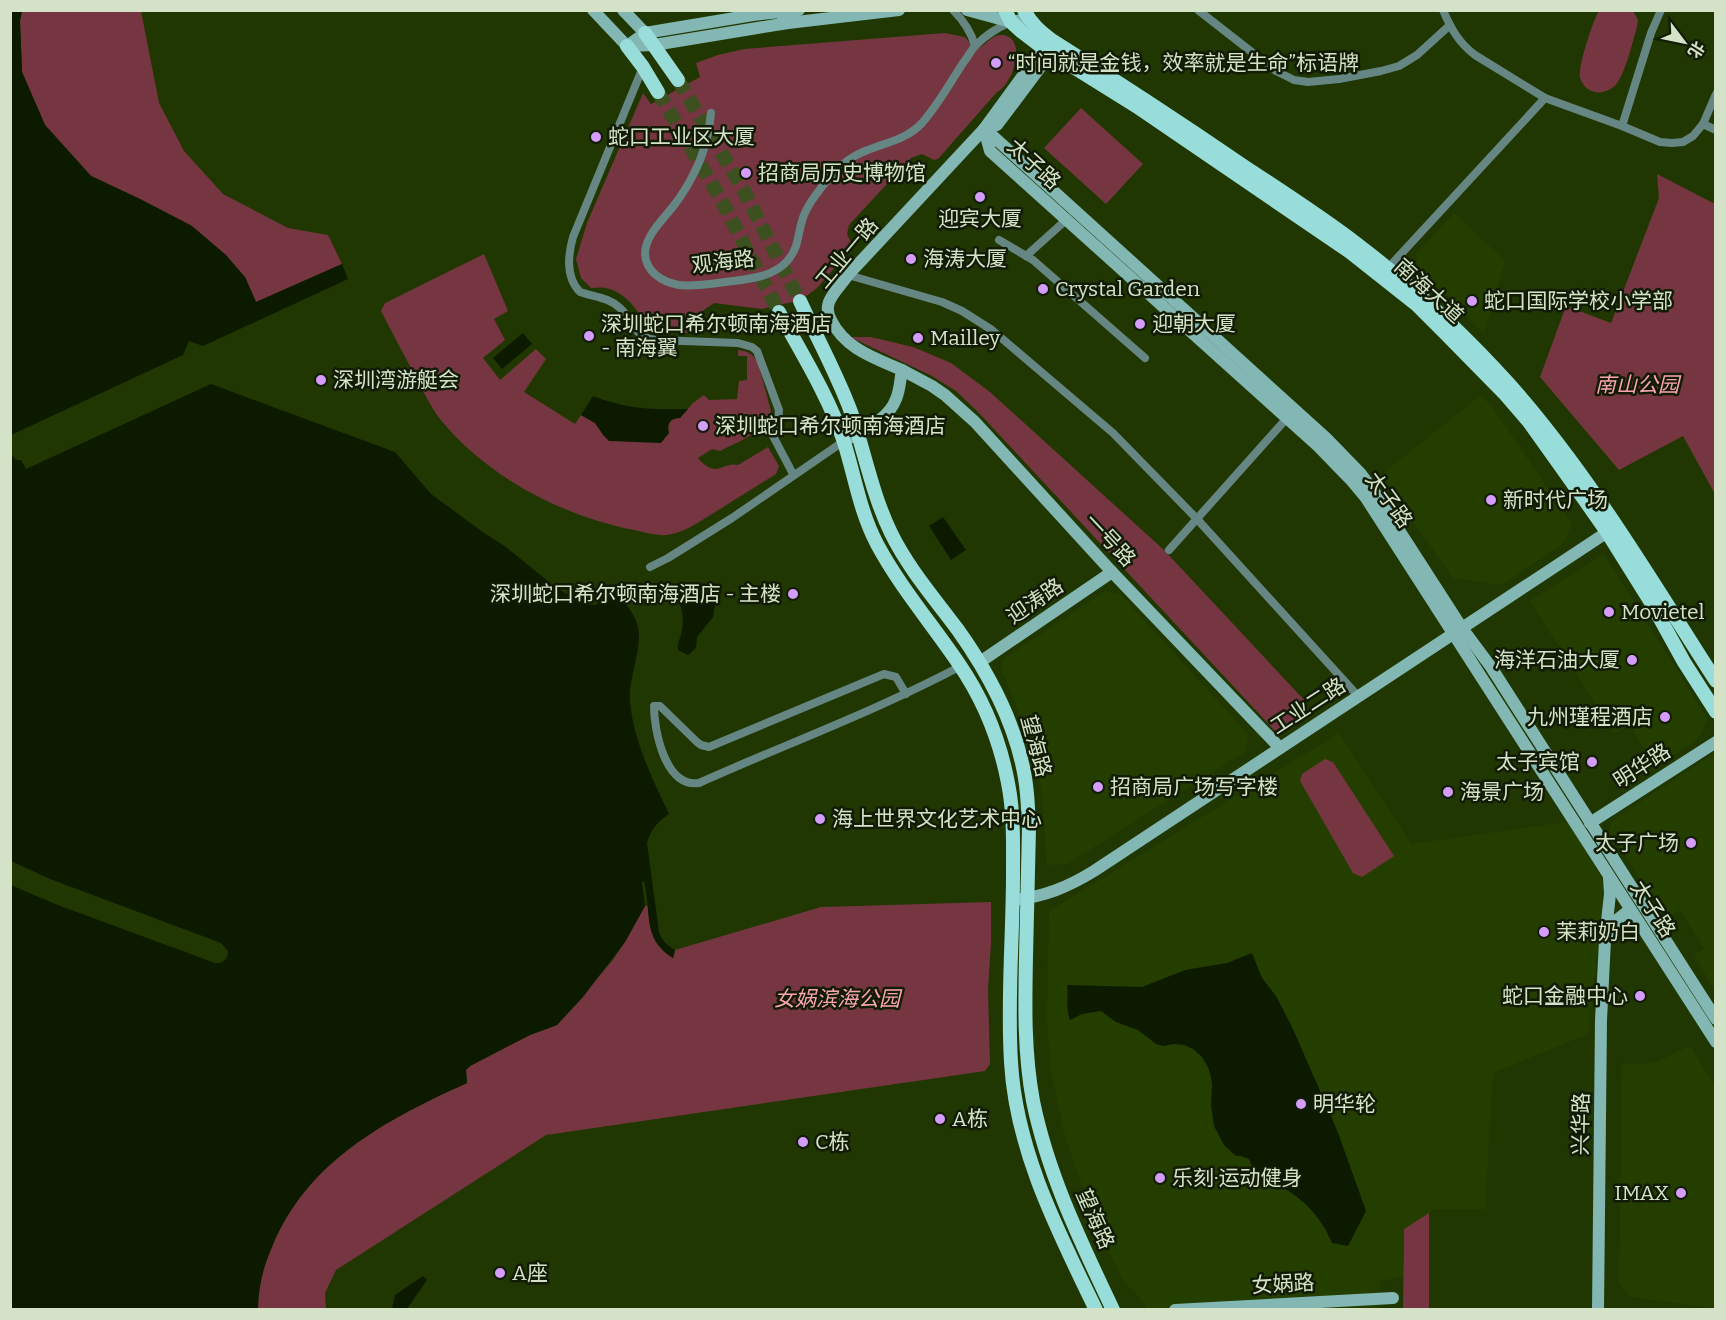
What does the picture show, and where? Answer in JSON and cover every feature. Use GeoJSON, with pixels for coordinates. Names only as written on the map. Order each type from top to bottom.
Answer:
{"type":"FeatureCollection","features":[{"type":"Feature","properties":{"kind":"main road"},"geometry":{"type":"LineString","coordinates":[[593,10],[627,46],[658,92]]}},
{"type":"Feature","properties":{"kind":"main road"},"geometry":{"type":"LineString","coordinates":[[623,10],[645,33],[678,80]]}},
{"type":"Feature","properties":{"kind":"main road"},"geometry":{"type":"LineString","coordinates":[[627,46],[645,33],[753,15],[899,10]]}},
{"type":"Feature","properties":{"kind":"main road"},"geometry":{"type":"LineString","coordinates":[[967,10],[1026,15]]}},
{"type":"Feature","properties":{"kind":"main road"},"geometry":{"type":"LineString","coordinates":[[627,46],[654,45],[785,13]]}},
{"type":"Feature","properties":{"kind":"main road","name":"南海大道"},"geometry":{"type":"LineString","coordinates":[[1008,14],[1022,32],[1152,103],[1323,219],[1388,268],[1454,327],[1510,386],[1566,455],[1612,529],[1716,681]]}},
{"type":"Feature","properties":{"kind":"main road","name":"南海大道"},"geometry":{"type":"LineString","coordinates":[[1026,15],[1049,47],[1316,228],[1381,275],[1417,305],[1481,369],[1529,422],[1612,529],[1684,662],[1716,712]]}},
{"type":"Feature","properties":{"kind":"main road"},"geometry":{"type":"LineString","coordinates":[[984,129],[997,125],[1049,47]]}},
{"type":"Feature","properties":{"kind":"main road","name":"工业一路"},"geometry":{"type":"LineString","coordinates":[[902,370],[852,346],[834,327],[829,316],[830,301],[848,275],[984,129],[1049,47]]}},
{"type":"Feature","properties":{"kind":"main road"},"geometry":{"type":"LineString","coordinates":[[997,125],[1004,147]]}},
{"type":"Feature","properties":{"kind":"main road","name":"太子路"},"geometry":{"type":"LineString","coordinates":[[984,129],[1345,457],[1375,493],[1609,876],[1716,1042]]}},
{"type":"Feature","properties":{"kind":"main road","name":"太子路"},"geometry":{"type":"LineString","coordinates":[[984,129],[990,151],[1287,418],[1331,459],[1366,498],[1458,631],[1491,667],[1716,1019]]}},
{"type":"Feature","properties":{"kind":"main road"},"geometry":{"type":"LineString","coordinates":[[961,155],[976,148],[990,151]]}},
{"type":"Feature","properties":{"kind":"main road","name":"望海路"},"geometry":{"type":"LineString","coordinates":[[800,301],[838,381],[857,433],[872,487],[892,536],[980,662],[1012,728],[1025,779],[1029,828],[1020,899],[1012,931],[1009,1026],[1015,1105],[1035,1175],[1050,1215],[1096,1310]]}},
{"type":"Feature","properties":{"kind":"main road","name":"望海路"},"geometry":{"type":"LineString","coordinates":[[779,312],[821,391],[844,441],[858,498],[877,544],[899,580],[961,666],[993,728],[1008,782],[1020,899],[1027,933],[1025,1016],[1028,1065],[1034,1102],[1052,1170],[1079,1238],[1113,1310]]}},
{"type":"Feature","properties":{"kind":"main road"},"geometry":{"type":"LineString","coordinates":[[844,441],[882,418],[894,405],[902,370]]}},
{"type":"Feature","properties":{"kind":"main road","name":"一号路"},"geometry":{"type":"LineString","coordinates":[[902,370],[932,386],[959,406],[1112,572],[1280,748]]}},
{"type":"Feature","properties":{"kind":"main road","name":"工业二路"},"geometry":{"type":"LineString","coordinates":[[1020,899],[1044,896],[1077,881],[1612,529]]}},
{"type":"Feature","properties":{"kind":"main road","name":"迎涛路"},"geometry":{"type":"LineString","coordinates":[[980,662],[1112,572]]}},
{"type":"Feature","properties":{"kind":"main road","name":"明华路"},"geometry":{"type":"LineString","coordinates":[[1590,823],[1716,742]]}},
{"type":"Feature","properties":{"kind":"main road","name":"兴华路"},"geometry":{"type":"LineString","coordinates":[[1598,1310],[1601,1020],[1610,894],[1609,876]]}},
{"type":"Feature","properties":{"kind":"main road"},"geometry":{"type":"LineString","coordinates":[[1605,940],[1620,916],[1627,912],[1633,914]]}},
{"type":"Feature","properties":{"kind":"main road","name":"女娲路"},"geometry":{"type":"LineString","coordinates":[[1174,1310],[1393,1304]]}},
{"type":"Feature","properties":{"kind":"street"},"geometry":{"type":"LineString","coordinates":[[953,10],[969,28],[975,46]]}},
{"type":"Feature","properties":{"kind":"street"},"geometry":{"type":"LineString","coordinates":[[1198,10],[1270,68],[1288,78],[1308,82],[1339,80],[1399,66],[1417,55],[1450,25]]}},
{"type":"Feature","properties":{"kind":"street"},"geometry":{"type":"LineString","coordinates":[[1443,10],[1456,38],[1474,55],[1545,98],[1660,142],[1683,142],[1693,136],[1703,124],[1716,94]]}},
{"type":"Feature","properties":{"kind":"street"},"geometry":{"type":"LineString","coordinates":[[1622,126],[1651,33],[1661,10]]}},
{"type":"Feature","properties":{"kind":"street","name":"观海路"},"geometry":{"type":"LineString","coordinates":[[711,113],[708,136],[697,168],[681,195],[653,232],[645,251],[646,262],[653,273],[672,284],[694,285],[754,279],[771,274],[786,262],[795,247],[804,215],[846,161],[910,133],[920,125],[975,46],[998,28],[1008,14]]}},
{"type":"Feature","properties":{"kind":"street"},"geometry":{"type":"LineString","coordinates":[[643,67],[573,237],[568,265],[572,281],[580,292],[601,296],[619,306],[638,333],[645,338],[745,344],[758,351],[779,410],[778,424],[772,434],[793,474]]}},
{"type":"Feature","properties":{"kind":"street"},"geometry":{"type":"LineString","coordinates":[[1388,268],[1545,98]]}},
{"type":"Feature","properties":{"kind":"street"},"geometry":{"type":"LineString","coordinates":[[1703,124],[1716,130]]}},
{"type":"Feature","properties":{"kind":"street"},"geometry":{"type":"LineString","coordinates":[[1026,256],[1066,219]]}},
{"type":"Feature","properties":{"kind":"street"},"geometry":{"type":"LineString","coordinates":[[999,240],[1034,260],[1145,358]]}},
{"type":"Feature","properties":{"kind":"street"},"geometry":{"type":"LineString","coordinates":[[848,275],[942,302],[992,330],[1113,433],[1197,519],[1358,696]]}},
{"type":"Feature","properties":{"kind":"street"},"geometry":{"type":"LineString","coordinates":[[1169,550],[1287,418]]}},
{"type":"Feature","properties":{"kind":"street"},"geometry":{"type":"LineString","coordinates":[[650,567],[715,528],[844,441]]}},
{"type":"Feature","properties":{"kind":"street"},"geometry":{"type":"LineString","coordinates":[[906,694],[896,677],[884,674],[709,747],[697,742],[660,705],[654,706],[654,721],[659,742],[675,775],[686,783],[699,783],[906,694],[961,666]]}},
{"type":"Feature","properties":{"kind":"shaded area"},"geometry":{"type":"Polygon","coordinates":[[[10,11],[22,11],[20,21],[22,72],[45,125],[91,176],[192,226],[226,255],[245,277],[256,302],[342,264],[348,279],[203,346],[189,341],[183,355],[11,435],[10,11]]]}},
{"type":"Feature","properties":{"kind":"shaded area","name":"蛇口国际学校小学部"},"geometry":{"type":"Polygon","coordinates":[[[1454,213],[1505,261],[1484,333],[1418,268],[1416,254],[1454,213]]]}},
{"type":"Feature","properties":{"kind":"shaded area"},"geometry":{"type":"Polygon","coordinates":[[[523,333],[532,344],[502,369],[493,358],[523,333]]]}},
{"type":"Feature","properties":{"kind":"shaded area"},"geometry":{"type":"Polygon","coordinates":[[[211,384],[395,452],[431,494],[576,600],[594,605],[615,591],[634,617],[638,630],[638,650],[630,692],[635,731],[669,814],[655,826],[647,843],[659,932],[665,942],[675,950],[673,958],[656,942],[650,923],[644,881],[642,882],[645,906],[625,942],[583,997],[557,1025],[530,1035],[470,1066],[466,1070],[467,1083],[379,1128],[328,1167],[306,1190],[287,1217],[269,1255],[260,1285],[258,1309],[11,1309],[11,885],[55,904],[215,963],[225,960],[228,951],[221,943],[50,879],[11,861],[11,454],[16,460],[21,460],[26,469],[211,384]]]}},
{"type":"Feature","properties":{"kind":"shaded area"},"geometry":{"type":"Polygon","coordinates":[[[1481,395],[1495,411],[1572,524],[1563,544],[1502,585],[1453,578],[1381,475],[1481,395]]]}},
{"type":"Feature","properties":{"kind":"shaded area"},"geometry":{"type":"Polygon","coordinates":[[[593,396],[617,404],[640,408],[688,409],[680,418],[670,422],[669,433],[661,443],[609,441],[595,423],[581,415],[593,396]]]}},
{"type":"Feature","properties":{"kind":"shaded area"},"geometry":{"type":"Polygon","coordinates":[[[943,517],[966,550],[951,560],[929,526],[943,517]]]}},
{"type":"Feature","properties":{"kind":"shaded area"},"geometry":{"type":"Polygon","coordinates":[[[1604,554],[1708,720],[1697,740],[1656,767],[1629,724],[1614,734],[1530,601],[1604,554]]]}},
{"type":"Feature","properties":{"kind":"shaded area"},"geometry":{"type":"Polygon","coordinates":[[[1105,591],[1121,595],[1248,734],[1246,751],[1067,864],[1047,865],[1041,785],[1030,740],[1003,673],[1002,660],[1105,591]]]}},
{"type":"Feature","properties":{"kind":"shaded area"},"geometry":{"type":"Polygon","coordinates":[[[688,594],[716,598],[713,617],[697,637],[696,648],[688,655],[678,650],[678,642],[683,624],[680,605],[688,594]]]}},
{"type":"Feature","properties":{"kind":"shaded area"},"geometry":{"type":"Polygon","coordinates":[[[1339,733],[1411,844],[1567,822],[1603,881],[1604,900],[1588,1034],[1493,1073],[1485,1209],[1435,1209],[1404,1229],[1403,1277],[1380,1281],[1380,1310],[1147,1309],[1123,1280],[1105,1244],[1075,1167],[1063,1128],[1051,1070],[1047,1023],[1049,911],[1339,733]]]}},
{"type":"Feature","properties":{"kind":"shaded area"},"geometry":{"type":"Polygon","coordinates":[[[1715,753],[1715,990],[1694,956],[1704,948],[1680,910],[1666,918],[1609,831],[1612,821],[1715,753]]]}},
{"type":"Feature","properties":{"kind":"shaded area"},"geometry":{"type":"Polygon","coordinates":[[[1252,953],[1262,978],[1276,996],[1293,1029],[1337,1130],[1366,1211],[1348,1246],[1332,1243],[1315,1214],[1307,1206],[1290,1192],[1270,1181],[1270,1178],[1253,1169],[1249,1159],[1236,1156],[1224,1145],[1214,1126],[1211,1104],[1212,1086],[1208,1067],[1193,1049],[1184,1045],[1156,1044],[1138,1030],[1116,1022],[1101,1011],[1082,1014],[1070,1020],[1067,985],[1142,987],[1185,970],[1227,963],[1252,953]]]}},
{"type":"Feature","properties":{"kind":"shaded area"},"geometry":{"type":"Polygon","coordinates":[[[1690,1046],[1715,1086],[1715,1308],[1630,1297],[1619,1283],[1622,1064],[1654,1063],[1690,1046]]]}},
{"type":"Feature","properties":{"kind":"shaded area"},"geometry":{"type":"Polygon","coordinates":[[[423,1276],[427,1280],[407,1309],[392,1309],[395,1295],[423,1276]]]}},
{"type":"Feature","properties":{"kind":"green space"},"geometry":{"type":"Polygon","coordinates":[[[22,11],[141,11],[159,103],[184,151],[223,194],[288,228],[328,235],[342,264],[256,302],[245,277],[192,226],[91,176],[45,125],[22,72],[20,21],[22,11]]]}},
{"type":"Feature","properties":{"kind":"green space"},"geometry":{"type":"Polygon","coordinates":[[[1599,11],[1633,11],[1638,20],[1629,55],[1619,80],[1610,90],[1604,92],[1587,88],[1580,77],[1586,43],[1599,11]]]}},
{"type":"Feature","properties":{"kind":"green space"},"geometry":{"type":"Polygon","coordinates":[[[945,33],[965,37],[971,45],[977,48],[997,35],[1009,37],[1014,43],[1016,60],[1009,80],[938,159],[934,160],[922,154],[911,158],[849,225],[847,234],[852,244],[850,250],[817,288],[801,300],[762,309],[714,303],[701,312],[698,327],[693,333],[658,332],[647,329],[636,309],[625,298],[613,290],[591,288],[581,278],[576,259],[587,223],[643,93],[651,104],[700,77],[696,63],[744,49],[945,33]]]}},
{"type":"Feature","properties":{"kind":"green space"},"geometry":{"type":"Polygon","coordinates":[[[1081,108],[1143,164],[1106,204],[1044,148],[1081,108]]]}},
{"type":"Feature","properties":{"kind":"green space","name":"南山公园"},"geometry":{"type":"Polygon","coordinates":[[[1657,174],[1715,204],[1715,494],[1683,436],[1619,470],[1540,377],[1566,306],[1611,323],[1659,198],[1657,174]]]}},
{"type":"Feature","properties":{"kind":"green space"},"geometry":{"type":"Polygon","coordinates":[[[484,254],[508,311],[494,319],[505,340],[483,358],[500,380],[536,349],[546,359],[524,392],[575,424],[581,415],[595,423],[604,436],[669,433],[668,427],[672,420],[680,418],[693,403],[704,395],[709,400],[737,399],[739,381],[747,380],[747,356],[738,356],[738,350],[745,351],[752,355],[758,363],[771,411],[768,419],[751,436],[720,451],[712,449],[698,458],[710,468],[715,469],[732,464],[738,465],[768,447],[779,466],[776,474],[693,526],[662,535],[607,524],[553,504],[503,476],[480,459],[436,414],[381,311],[385,303],[484,254]]]}},
{"type":"Feature","properties":{"kind":"green space"},"geometry":{"type":"Polygon","coordinates":[[[850,337],[871,337],[913,347],[951,363],[990,392],[1164,550],[1306,702],[1308,713],[1283,732],[1274,730],[956,391],[932,376],[850,337]]]}},
{"type":"Feature","properties":{"kind":"green space"},"geometry":{"type":"Polygon","coordinates":[[[1325,759],[1333,762],[1394,856],[1362,877],[1353,873],[1300,781],[1302,774],[1325,759]]]}},
{"type":"Feature","properties":{"kind":"green space","name":"女娲滨海公园"},"geometry":{"type":"Polygon","coordinates":[[[991,902],[988,990],[990,1064],[985,1071],[546,1135],[336,1270],[325,1293],[326,1309],[258,1310],[262,1278],[272,1247],[287,1217],[306,1190],[328,1167],[379,1128],[467,1083],[466,1070],[470,1066],[530,1035],[557,1025],[612,961],[645,906],[648,906],[651,929],[656,942],[673,958],[675,950],[821,907],[991,902]]]}},
{"type":"Feature","properties":{"kind":"green space"},"geometry":{"type":"Polygon","coordinates":[[[1429,1213],[1429,1309],[1403,1309],[1404,1229],[1429,1213]]]}},
{"type":"Feature","properties":{"kind":"tunnel"},"geometry":{"type":"LineString","coordinates":[[678,80],[743,189],[800,301]]}},
{"type":"Feature","properties":{"kind":"tunnel"},"geometry":{"type":"LineString","coordinates":[[658,92],[722,201],[779,312]]}},
{"type":"Feature","properties":{"kind":"place","name":"“时间就是金钱，效率就是生命”标语牌"},"geometry":{"type":"Point","coordinates":[996,63]}},
{"type":"Feature","properties":{"kind":"place","name":"蛇口工业区大厦"},"geometry":{"type":"Point","coordinates":[596,137]}},
{"type":"Feature","properties":{"kind":"place","name":"招商局历史博物馆"},"geometry":{"type":"Point","coordinates":[746,173]}},
{"type":"Feature","properties":{"kind":"place","name":"迎宾大厦"},"geometry":{"type":"Point","coordinates":[980,197]}},
{"type":"Feature","properties":{"kind":"place","name":"海涛大厦"},"geometry":{"type":"Point","coordinates":[911,259]}},
{"type":"Feature","properties":{"kind":"place","name":"Crystal Garden"},"geometry":{"type":"Point","coordinates":[1043,289]}},
{"type":"Feature","properties":{"kind":"place","name":"蛇口国际学校小学部"},"geometry":{"type":"Point","coordinates":[1472,301]}},
{"type":"Feature","properties":{"kind":"place","name":"迎朝大厦"},"geometry":{"type":"Point","coordinates":[1140,324]}},
{"type":"Feature","properties":{"kind":"place","name":"深圳蛇口希尔顿南海酒店 - 南海翼"},"geometry":{"type":"Point","coordinates":[589,336]}},
{"type":"Feature","properties":{"kind":"place","name":"Mailley"},"geometry":{"type":"Point","coordinates":[918,338]}},
{"type":"Feature","properties":{"kind":"place","name":"深圳湾游艇会"},"geometry":{"type":"Point","coordinates":[321,380]}},
{"type":"Feature","properties":{"kind":"place","name":"深圳蛇口希尔顿南海酒店"},"geometry":{"type":"Point","coordinates":[703,426]}},
{"type":"Feature","properties":{"kind":"place","name":"新时代广场"},"geometry":{"type":"Point","coordinates":[1491,500]}},
{"type":"Feature","properties":{"kind":"place","name":"深圳蛇口希尔顿南海酒店 - 主楼"},"geometry":{"type":"Point","coordinates":[793,594]}},
{"type":"Feature","properties":{"kind":"place","name":"Movietel"},"geometry":{"type":"Point","coordinates":[1609,612]}},
{"type":"Feature","properties":{"kind":"place","name":"海洋石油大厦"},"geometry":{"type":"Point","coordinates":[1632,660]}},
{"type":"Feature","properties":{"kind":"place","name":"九州瑾程酒店"},"geometry":{"type":"Point","coordinates":[1665,717]}},
{"type":"Feature","properties":{"kind":"place","name":"太子宾馆"},"geometry":{"type":"Point","coordinates":[1592,762]}},
{"type":"Feature","properties":{"kind":"place","name":"招商局广场写字楼"},"geometry":{"type":"Point","coordinates":[1098,787]}},
{"type":"Feature","properties":{"kind":"place","name":"海景广场"},"geometry":{"type":"Point","coordinates":[1448,792]}},
{"type":"Feature","properties":{"kind":"place","name":"海上世界文化艺术中心"},"geometry":{"type":"Point","coordinates":[820,819]}},
{"type":"Feature","properties":{"kind":"place","name":"太子广场"},"geometry":{"type":"Point","coordinates":[1691,843]}},
{"type":"Feature","properties":{"kind":"place","name":"茉莉奶白"},"geometry":{"type":"Point","coordinates":[1544,932]}},
{"type":"Feature","properties":{"kind":"place","name":"蛇口金融中心"},"geometry":{"type":"Point","coordinates":[1640,996]}},
{"type":"Feature","properties":{"kind":"place","name":"明华轮"},"geometry":{"type":"Point","coordinates":[1301,1104]}},
{"type":"Feature","properties":{"kind":"place","name":"A栋"},"geometry":{"type":"Point","coordinates":[940,1119]}},
{"type":"Feature","properties":{"kind":"place","name":"C栋"},"geometry":{"type":"Point","coordinates":[803,1142]}},
{"type":"Feature","properties":{"kind":"place","name":"乐刻·运动健身"},"geometry":{"type":"Point","coordinates":[1160,1178]}},
{"type":"Feature","properties":{"kind":"place","name":"IMAX"},"geometry":{"type":"Point","coordinates":[1681,1193]}},
{"type":"Feature","properties":{"kind":"place","name":"A座"},"geometry":{"type":"Point","coordinates":[500,1273]}}]}
